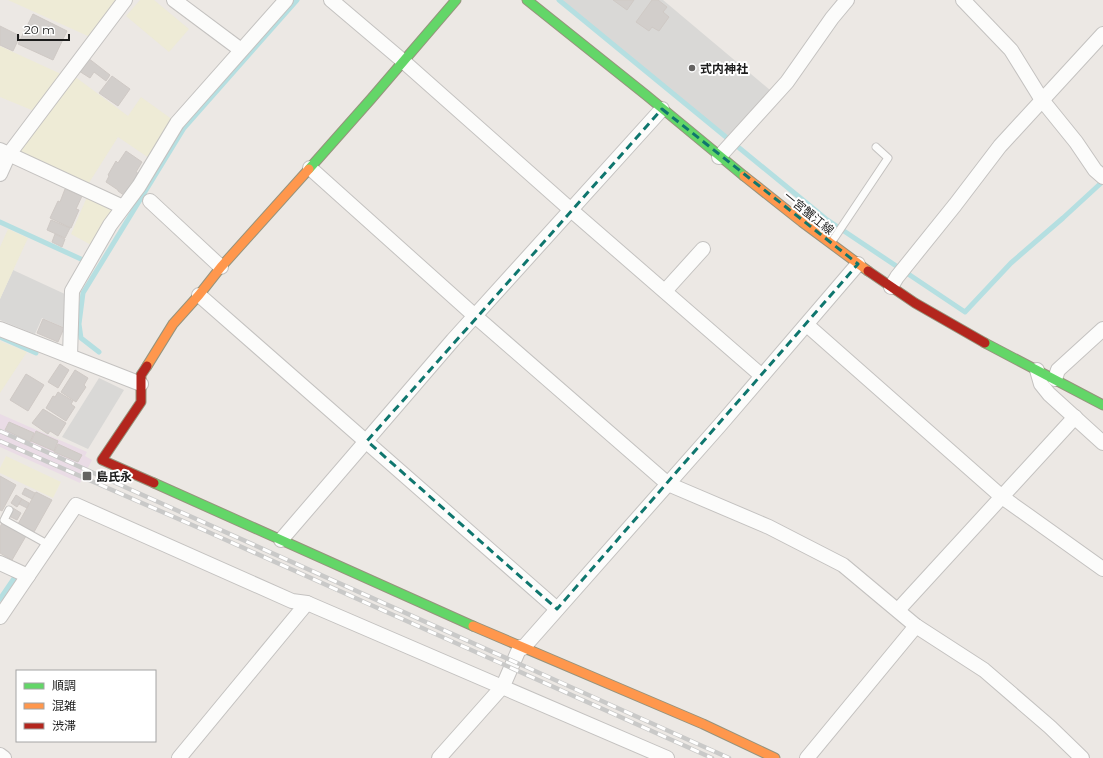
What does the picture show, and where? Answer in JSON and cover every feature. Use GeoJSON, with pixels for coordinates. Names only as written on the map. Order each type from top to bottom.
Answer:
{"type":"FeatureCollection","features":[{"type":"Feature","properties":{"kind":"street"},"geometry":{"type":"LineString","coordinates":[[0,174],[4,152],[125,0]]}},
{"type":"Feature","properties":{"kind":"street"},"geometry":{"type":"LineString","coordinates":[[174,0],[241,50]]}},
{"type":"Feature","properties":{"kind":"street"},"geometry":{"type":"LineString","coordinates":[[70,356],[72,291],[110,225],[138,186],[178,123],[286,0]]}},
{"type":"Feature","properties":{"kind":"street"},"geometry":{"type":"LineString","coordinates":[[331,0],[403,61],[762,376]]}},
{"type":"Feature","properties":{"kind":"street"},"geometry":{"type":"LineString","coordinates":[[456,0],[173,324],[141,375],[141,402],[102,460],[522,648],[703,724],[776,758]]}},
{"type":"Feature","properties":{"kind":"street","name":"一宮蟹江線"},"geometry":{"type":"LineString","coordinates":[[527,0],[662,109],[723,152],[830,244],[858,264],[894,282],[956,327],[1103,405]]}},
{"type":"Feature","properties":{"kind":"street"},"geometry":{"type":"LineString","coordinates":[[723,152],[787,82],[832,18],[847,0]]}},
{"type":"Feature","properties":{"kind":"street"},"geometry":{"type":"LineString","coordinates":[[963,0],[1011,50],[1042,100],[1076,142],[1095,170],[1103,177]]}},
{"type":"Feature","properties":{"kind":"street"},"geometry":{"type":"LineString","coordinates":[[894,282],[1000,146],[1103,34]]}},
{"type":"Feature","properties":{"kind":"street"},"geometry":{"type":"LineString","coordinates":[[281,540],[475,316],[662,109]]}},
{"type":"Feature","properties":{"kind":"street"},"geometry":{"type":"LineString","coordinates":[[4,152],[123,207]]}},
{"type":"Feature","properties":{"kind":"street"},"geometry":{"type":"LineString","coordinates":[[310,168],[475,316],[668,484],[770,527],[842,565],[916,626],[984,670],[1050,727],[1078,756]]}},
{"type":"Feature","properties":{"kind":"street"},"geometry":{"type":"LineString","coordinates":[[150,201],[221,268]]}},
{"type":"Feature","properties":{"kind":"street"},"geometry":{"type":"LineString","coordinates":[[665,291],[703,249]]}},
{"type":"Feature","properties":{"kind":"street"},"geometry":{"type":"LineString","coordinates":[[439,758],[503,686],[522,648],[668,484],[807,325],[858,264]]}},
{"type":"Feature","properties":{"kind":"street"},"geometry":{"type":"LineString","coordinates":[[199,295],[557,609]]}},
{"type":"Feature","properties":{"kind":"street"},"geometry":{"type":"LineString","coordinates":[[807,325],[1002,497],[1103,569]]}},
{"type":"Feature","properties":{"kind":"street"},"geometry":{"type":"LineString","coordinates":[[0,328],[141,384]]}},
{"type":"Feature","properties":{"kind":"street"},"geometry":{"type":"LineString","coordinates":[[1055,379],[1058,370],[1103,329]]}},
{"type":"Feature","properties":{"kind":"street"},"geometry":{"type":"LineString","coordinates":[[1037,370],[1041,384],[1049,394],[1103,443]]}},
{"type":"Feature","properties":{"kind":"street"},"geometry":{"type":"LineString","coordinates":[[898,610],[1075,417]]}},
{"type":"Feature","properties":{"kind":"street"},"geometry":{"type":"LineString","coordinates":[[0,617],[76,505],[292,601],[307,603],[503,686],[667,758]]}},
{"type":"Feature","properties":{"kind":"street"},"geometry":{"type":"LineString","coordinates":[[0,563],[28,576]]}},
{"type":"Feature","properties":{"kind":"street"},"geometry":{"type":"LineString","coordinates":[[179,758],[307,603]]}},
{"type":"Feature","properties":{"kind":"street"},"geometry":{"type":"LineString","coordinates":[[807,758],[916,626]]}},
{"type":"Feature","properties":{"kind":"street"},"geometry":{"type":"LineString","coordinates":[[0,755],[4,758]]}},
{"type":"Feature","properties":{"kind":"lane"},"geometry":{"type":"LineString","coordinates":[[830,244],[888,158],[876,147]]}},
{"type":"Feature","properties":{"kind":"lane"},"geometry":{"type":"LineString","coordinates":[[9,510],[4,520],[49,545]]}},
{"type":"Feature","properties":{"kind":"highlighted area"},"geometry":{"type":"Polygon","coordinates":[[[662,109],[858,264],[557,609],[367,441],[662,109]]]}},
{"type":"Feature","properties":{"kind":"shaded area"},"geometry":{"type":"Polygon","coordinates":[[[8,0],[118,0],[90,37],[8,0]]]}},
{"type":"Feature","properties":{"kind":"shaded area"},"geometry":{"type":"Polygon","coordinates":[[[140,0],[154,0],[189,29],[169,52],[126,16],[140,0]]]}},
{"type":"Feature","properties":{"kind":"shaded area","name":"式内神社"},"geometry":{"type":"Polygon","coordinates":[[[557,0],[663,0],[770,90],[727,139],[557,0]]]}},
{"type":"Feature","properties":{"kind":"shaded area"},"geometry":{"type":"Polygon","coordinates":[[[0,46],[61,74],[34,111],[0,97],[0,46]]]}},
{"type":"Feature","properties":{"kind":"shaded area"},"geometry":{"type":"Polygon","coordinates":[[[74,76],[128,116],[141,97],[173,120],[149,158],[118,137],[87,186],[20,156],[19,150],[74,76]]]}},
{"type":"Feature","properties":{"kind":"shaded area"},"geometry":{"type":"Polygon","coordinates":[[[87,197],[112,208],[113,216],[93,246],[71,234],[87,197]]]}},
{"type":"Feature","properties":{"kind":"shaded area"},"geometry":{"type":"Polygon","coordinates":[[[8,229],[28,238],[0,299],[0,247],[8,229]]]}},
{"type":"Feature","properties":{"kind":"shaded area"},"geometry":{"type":"Polygon","coordinates":[[[13,270],[67,295],[65,328],[42,318],[35,334],[0,320],[0,299],[13,270]]]}},
{"type":"Feature","properties":{"kind":"shaded area"},"geometry":{"type":"Polygon","coordinates":[[[0,341],[27,352],[0,393],[0,341]]]}},
{"type":"Feature","properties":{"kind":"shaded area"},"geometry":{"type":"Polygon","coordinates":[[[99,378],[124,390],[88,449],[62,437],[99,378]]]}},
{"type":"Feature","properties":{"kind":"shaded area"},"geometry":{"type":"Polygon","coordinates":[[[0,414],[87,452],[85,456],[92,460],[80,483],[0,447],[0,414]]]}},
{"type":"Feature","properties":{"kind":"shaded area"},"geometry":{"type":"Polygon","coordinates":[[[6,456],[61,482],[53,498],[0,473],[0,468],[6,456]]]}},
{"type":"Feature","properties":{"kind":"building"},"geometry":{"type":"Polygon","coordinates":[[[613,0],[634,0],[627,10],[613,0]]]}},
{"type":"Feature","properties":{"kind":"building"},"geometry":{"type":"Polygon","coordinates":[[[652,0],[658,0],[667,7],[663,12],[669,17],[659,31],[652,27],[649,31],[636,22],[652,0]]]}},
{"type":"Feature","properties":{"kind":"building"},"geometry":{"type":"Polygon","coordinates":[[[33,14],[67,31],[53,60],[18,44],[33,14]]]}},
{"type":"Feature","properties":{"kind":"building"},"geometry":{"type":"Polygon","coordinates":[[[0,26],[20,36],[13,51],[0,45],[0,26]]]}},
{"type":"Feature","properties":{"kind":"building"},"geometry":{"type":"Polygon","coordinates":[[[88,58],[110,75],[106,81],[94,72],[90,78],[79,71],[88,58]]]}},
{"type":"Feature","properties":{"kind":"building"},"geometry":{"type":"Polygon","coordinates":[[[112,76],[130,89],[118,106],[99,93],[112,76]]]}},
{"type":"Feature","properties":{"kind":"building"},"geometry":{"type":"Polygon","coordinates":[[[126,151],[142,162],[136,172],[139,174],[125,196],[106,182],[109,176],[108,175],[116,161],[118,163],[126,151]]]}},
{"type":"Feature","properties":{"kind":"building"},"geometry":{"type":"Polygon","coordinates":[[[65,189],[82,196],[76,209],[79,210],[71,228],[50,218],[58,201],[60,202],[65,189]]]}},
{"type":"Feature","properties":{"kind":"building"},"geometry":{"type":"Polygon","coordinates":[[[51,220],[70,228],[65,238],[47,230],[51,220]]]}},
{"type":"Feature","properties":{"kind":"building"},"geometry":{"type":"Polygon","coordinates":[[[55,234],[65,239],[62,247],[52,242],[55,234]]]}},
{"type":"Feature","properties":{"kind":"building"},"geometry":{"type":"Polygon","coordinates":[[[43,319],[64,328],[58,342],[37,333],[43,319]]]}},
{"type":"Feature","properties":{"kind":"building"},"geometry":{"type":"Polygon","coordinates":[[[60,364],[69,370],[58,388],[48,382],[60,364]]]}},
{"type":"Feature","properties":{"kind":"building"},"geometry":{"type":"Polygon","coordinates":[[[75,370],[88,378],[84,385],[86,387],[76,402],[61,392],[75,370]]]}},
{"type":"Feature","properties":{"kind":"building"},"geometry":{"type":"Polygon","coordinates":[[[26,374],[44,385],[28,411],[10,400],[26,374]]]}},
{"type":"Feature","properties":{"kind":"building"},"geometry":{"type":"Polygon","coordinates":[[[58,392],[73,401],[71,404],[75,407],[66,421],[46,408],[53,396],[55,397],[58,392]]]}},
{"type":"Feature","properties":{"kind":"building"},"geometry":{"type":"Polygon","coordinates":[[[43,409],[66,423],[58,436],[50,431],[48,434],[32,423],[43,409]]]}},
{"type":"Feature","properties":{"kind":"building"},"geometry":{"type":"Polygon","coordinates":[[[9,422],[34,433],[30,442],[5,430],[9,422]]]}},
{"type":"Feature","properties":{"kind":"building"},"geometry":{"type":"Polygon","coordinates":[[[36,431],[58,441],[54,451],[31,441],[36,431]]]}},
{"type":"Feature","properties":{"kind":"building"},"geometry":{"type":"Polygon","coordinates":[[[58,444],[82,455],[78,462],[54,452],[58,444]]]}},
{"type":"Feature","properties":{"kind":"building"},"geometry":{"type":"Polygon","coordinates":[[[0,476],[16,485],[2,511],[0,510],[0,476]]]}},
{"type":"Feature","properties":{"kind":"building"},"geometry":{"type":"Polygon","coordinates":[[[25,488],[35,493],[32,499],[22,494],[25,488]]]}},
{"type":"Feature","properties":{"kind":"building"},"geometry":{"type":"Polygon","coordinates":[[[36,492],[52,500],[34,532],[18,524],[36,492]]]}},
{"type":"Feature","properties":{"kind":"building"},"geometry":{"type":"Polygon","coordinates":[[[16,495],[22,499],[17,507],[11,503],[16,495]]]}},
{"type":"Feature","properties":{"kind":"building"},"geometry":{"type":"Polygon","coordinates":[[[22,499],[29,503],[27,508],[19,504],[22,499]]]}},
{"type":"Feature","properties":{"kind":"building"},"geometry":{"type":"Polygon","coordinates":[[[13,508],[21,513],[17,520],[9,516],[13,508]]]}},
{"type":"Feature","properties":{"kind":"building"},"geometry":{"type":"Polygon","coordinates":[[[2,523],[26,536],[12,560],[0,553],[0,527],[2,523]]]}},
{"type":"Feature","properties":{"kind":"waterway"},"geometry":{"type":"LineString","coordinates":[[99,352],[81,338],[79,324],[83,293],[184,128],[297,0]]}},
{"type":"Feature","properties":{"kind":"waterway"},"geometry":{"type":"LineString","coordinates":[[559,0],[826,219],[965,312],[1011,263],[1100,184]]}},
{"type":"Feature","properties":{"kind":"waterway"},"geometry":{"type":"LineString","coordinates":[[0,222],[83,260]]}},
{"type":"Feature","properties":{"kind":"waterway"},"geometry":{"type":"LineString","coordinates":[[0,337],[36,353]]}},
{"type":"Feature","properties":{"kind":"waterway"},"geometry":{"type":"LineString","coordinates":[[0,599],[15,577]]}},
{"type":"Feature","properties":{"kind":"railway"},"geometry":{"type":"LineString","coordinates":[[0,431],[729,758]]}},
{"type":"Feature","properties":{"kind":"railway"},"geometry":{"type":"LineString","coordinates":[[0,441],[206,531],[712,758]]}},
{"type":"Feature","properties":{"kind":"traffic: fast"},"geometry":{"type":"LineString","coordinates":[[309,169],[456,0]]}},
{"type":"Feature","properties":{"kind":"traffic: fast"},"geometry":{"type":"LineString","coordinates":[[527,0],[744,176]]}},
{"type":"Feature","properties":{"kind":"traffic: fast"},"geometry":{"type":"LineString","coordinates":[[985,343],[1103,405]]}},
{"type":"Feature","properties":{"kind":"traffic: fast"},"geometry":{"type":"LineString","coordinates":[[154,483],[473,626]]}},
{"type":"Feature","properties":{"kind":"traffic: slow"},"geometry":{"type":"LineString","coordinates":[[147,366],[173,324],[199,295],[221,267],[309,169]]}},
{"type":"Feature","properties":{"kind":"traffic: slow"},"geometry":{"type":"LineString","coordinates":[[744,176],[802,222],[868,271]]}},
{"type":"Feature","properties":{"kind":"traffic: slow"},"geometry":{"type":"LineString","coordinates":[[473,626],[703,724],[775,758]]}},
{"type":"Feature","properties":{"kind":"traffic: jam"},"geometry":{"type":"LineString","coordinates":[[868,271],[915,303],[985,343]]}},
{"type":"Feature","properties":{"kind":"traffic: jam"},"geometry":{"type":"LineString","coordinates":[[147,366],[141,375],[141,402],[102,460],[154,483]]}},
{"type":"Feature","properties":{"kind":"place","name":"式内神社"},"geometry":{"type":"Point","coordinates":[692,68]}},
{"type":"Feature","properties":{"kind":"place","name":"島氏永"},"geometry":{"type":"Point","coordinates":[87,476]}}]}
